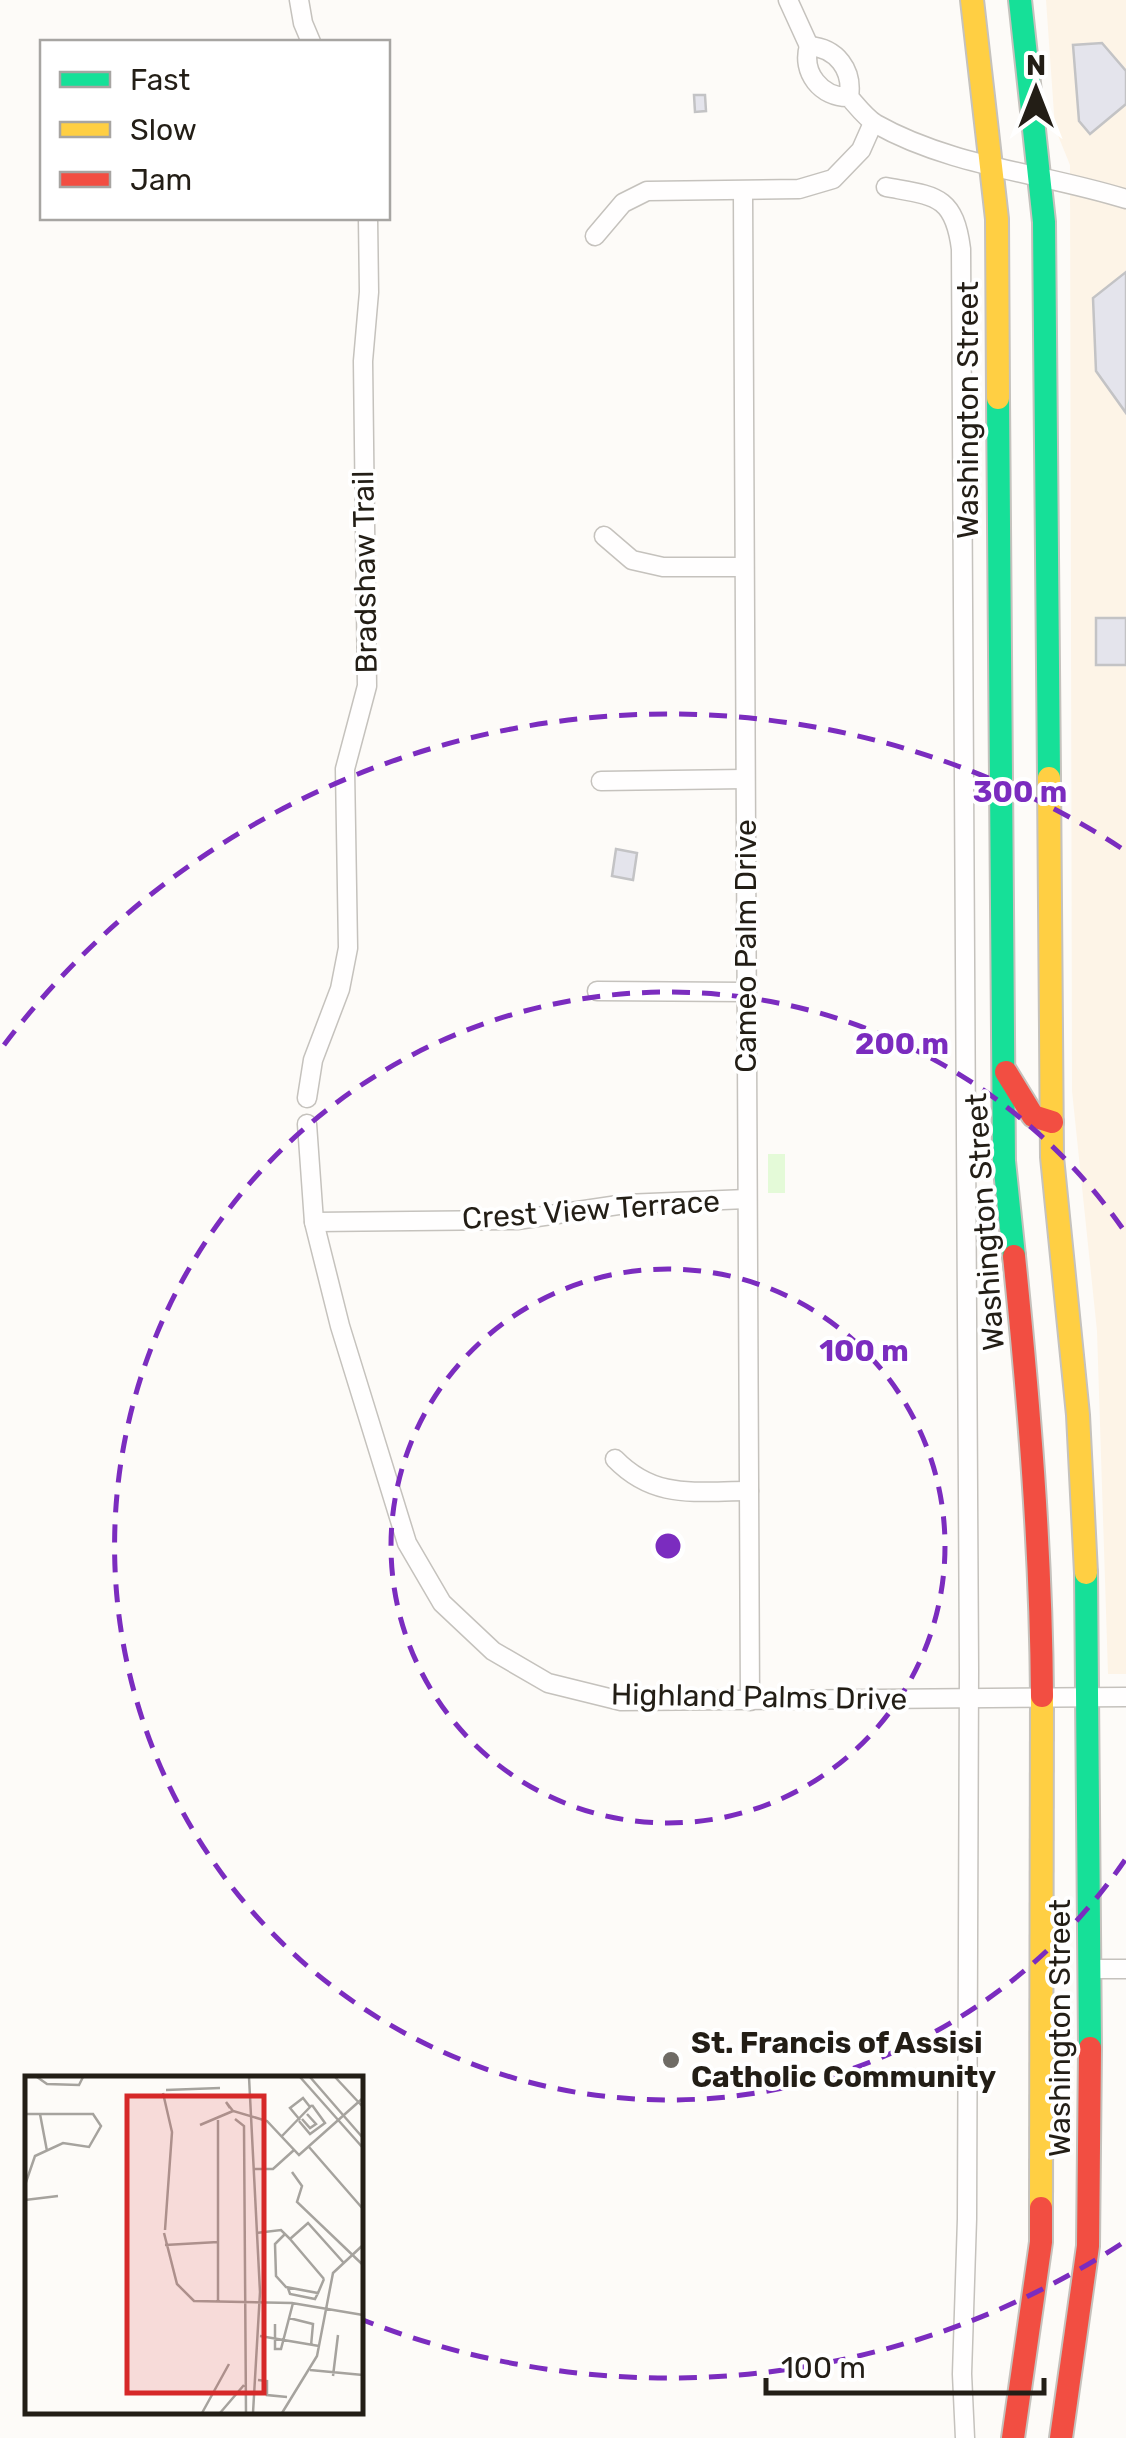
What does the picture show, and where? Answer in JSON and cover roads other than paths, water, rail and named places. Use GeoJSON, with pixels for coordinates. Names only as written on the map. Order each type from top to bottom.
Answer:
{"type":"FeatureCollection","features":[{"type":"Feature","properties":{"kind":"main road","name":"Washington Street"},"geometry":{"type":"LineString","coordinates":[[972,0],[997,219],[1008,1218],[1032,1429],[1042,1698],[1041,2242],[1013,2438]]}},
{"type":"Feature","properties":{"kind":"main road","name":"Washington Street"},"geometry":{"type":"LineString","coordinates":[[1020,0],[1028,174],[1045,271],[1052,1122],[1056,1214],[1068,1296],[1078,1415],[1088,1606],[1077,1698],[1091,1969],[1088,2246],[1060,2438]]}},
{"type":"Feature","properties":{"kind":"main road"},"geometry":{"type":"LineString","coordinates":[[1004,1068],[1033,1116],[1052,1122]]}},
{"type":"Feature","properties":{"kind":"street"},"geometry":{"type":"LineString","coordinates":[[299,0],[310,40]]}},
{"type":"Feature","properties":{"kind":"street"},"geometry":{"type":"LineString","coordinates":[[788,0],[809,46],[806,66],[813,78],[836,98],[849,97]]}},
{"type":"Feature","properties":{"kind":"street"},"geometry":{"type":"LineString","coordinates":[[809,46],[822,47],[840,59],[851,85],[849,97]]}},
{"type":"Feature","properties":{"kind":"street"},"geometry":{"type":"LineString","coordinates":[[849,97],[873,122],[957,157],[1081,185],[1126,200]]}},
{"type":"Feature","properties":{"kind":"street"},"geometry":{"type":"LineString","coordinates":[[595,236],[623,203],[647,191],[799,189],[833,180],[861,150],[873,122]]}},
{"type":"Feature","properties":{"kind":"street"},"geometry":{"type":"LineString","coordinates":[[886,186],[934,196],[950,208],[958,225],[960,249],[969,1698],[967,2219],[962,2378],[965,2438]]}},
{"type":"Feature","properties":{"kind":"street","name":"Cameo Palm Drive"},"geometry":{"type":"LineString","coordinates":[[743,192],[750,1700]]}},
{"type":"Feature","properties":{"kind":"street","name":"Bradshaw Trail"},"geometry":{"type":"LineString","coordinates":[[307,1098],[313,1060],[340,989],[348,948],[345,768],[367,686],[362,360],[369,292],[368,220]]}},
{"type":"Feature","properties":{"kind":"street"},"geometry":{"type":"LineString","coordinates":[[604,536],[632,560],[663,567],[744,567]]}},
{"type":"Feature","properties":{"kind":"street"},"geometry":{"type":"LineString","coordinates":[[601,780],[746,779]]}},
{"type":"Feature","properties":{"kind":"street"},"geometry":{"type":"LineString","coordinates":[[597,990],[746,992]]}},
{"type":"Feature","properties":{"kind":"street","name":"Highland Palms Drive"},"geometry":{"type":"LineString","coordinates":[[306,1124],[314,1222],[340,1326],[407,1544],[442,1603],[493,1651],[548,1683],[621,1700],[1126,1697]]}},
{"type":"Feature","properties":{"kind":"street","name":"Crest View Terrace"},"geometry":{"type":"LineString","coordinates":[[314,1222],[517,1220],[626,1204],[747,1199]]}},
{"type":"Feature","properties":{"kind":"street"},"geometry":{"type":"LineString","coordinates":[[615,1458],[634,1478],[669,1490],[748,1490]]}},
{"type":"Feature","properties":{"kind":"street"},"geometry":{"type":"LineString","coordinates":[[1091,1969],[1126,1969]]}},
{"type":"Feature","properties":{"kind":"place","name":"St. Francis of Assisi Catholic Community"},"geometry":{"type":"Point","coordinates":[671,2060]}}]}
